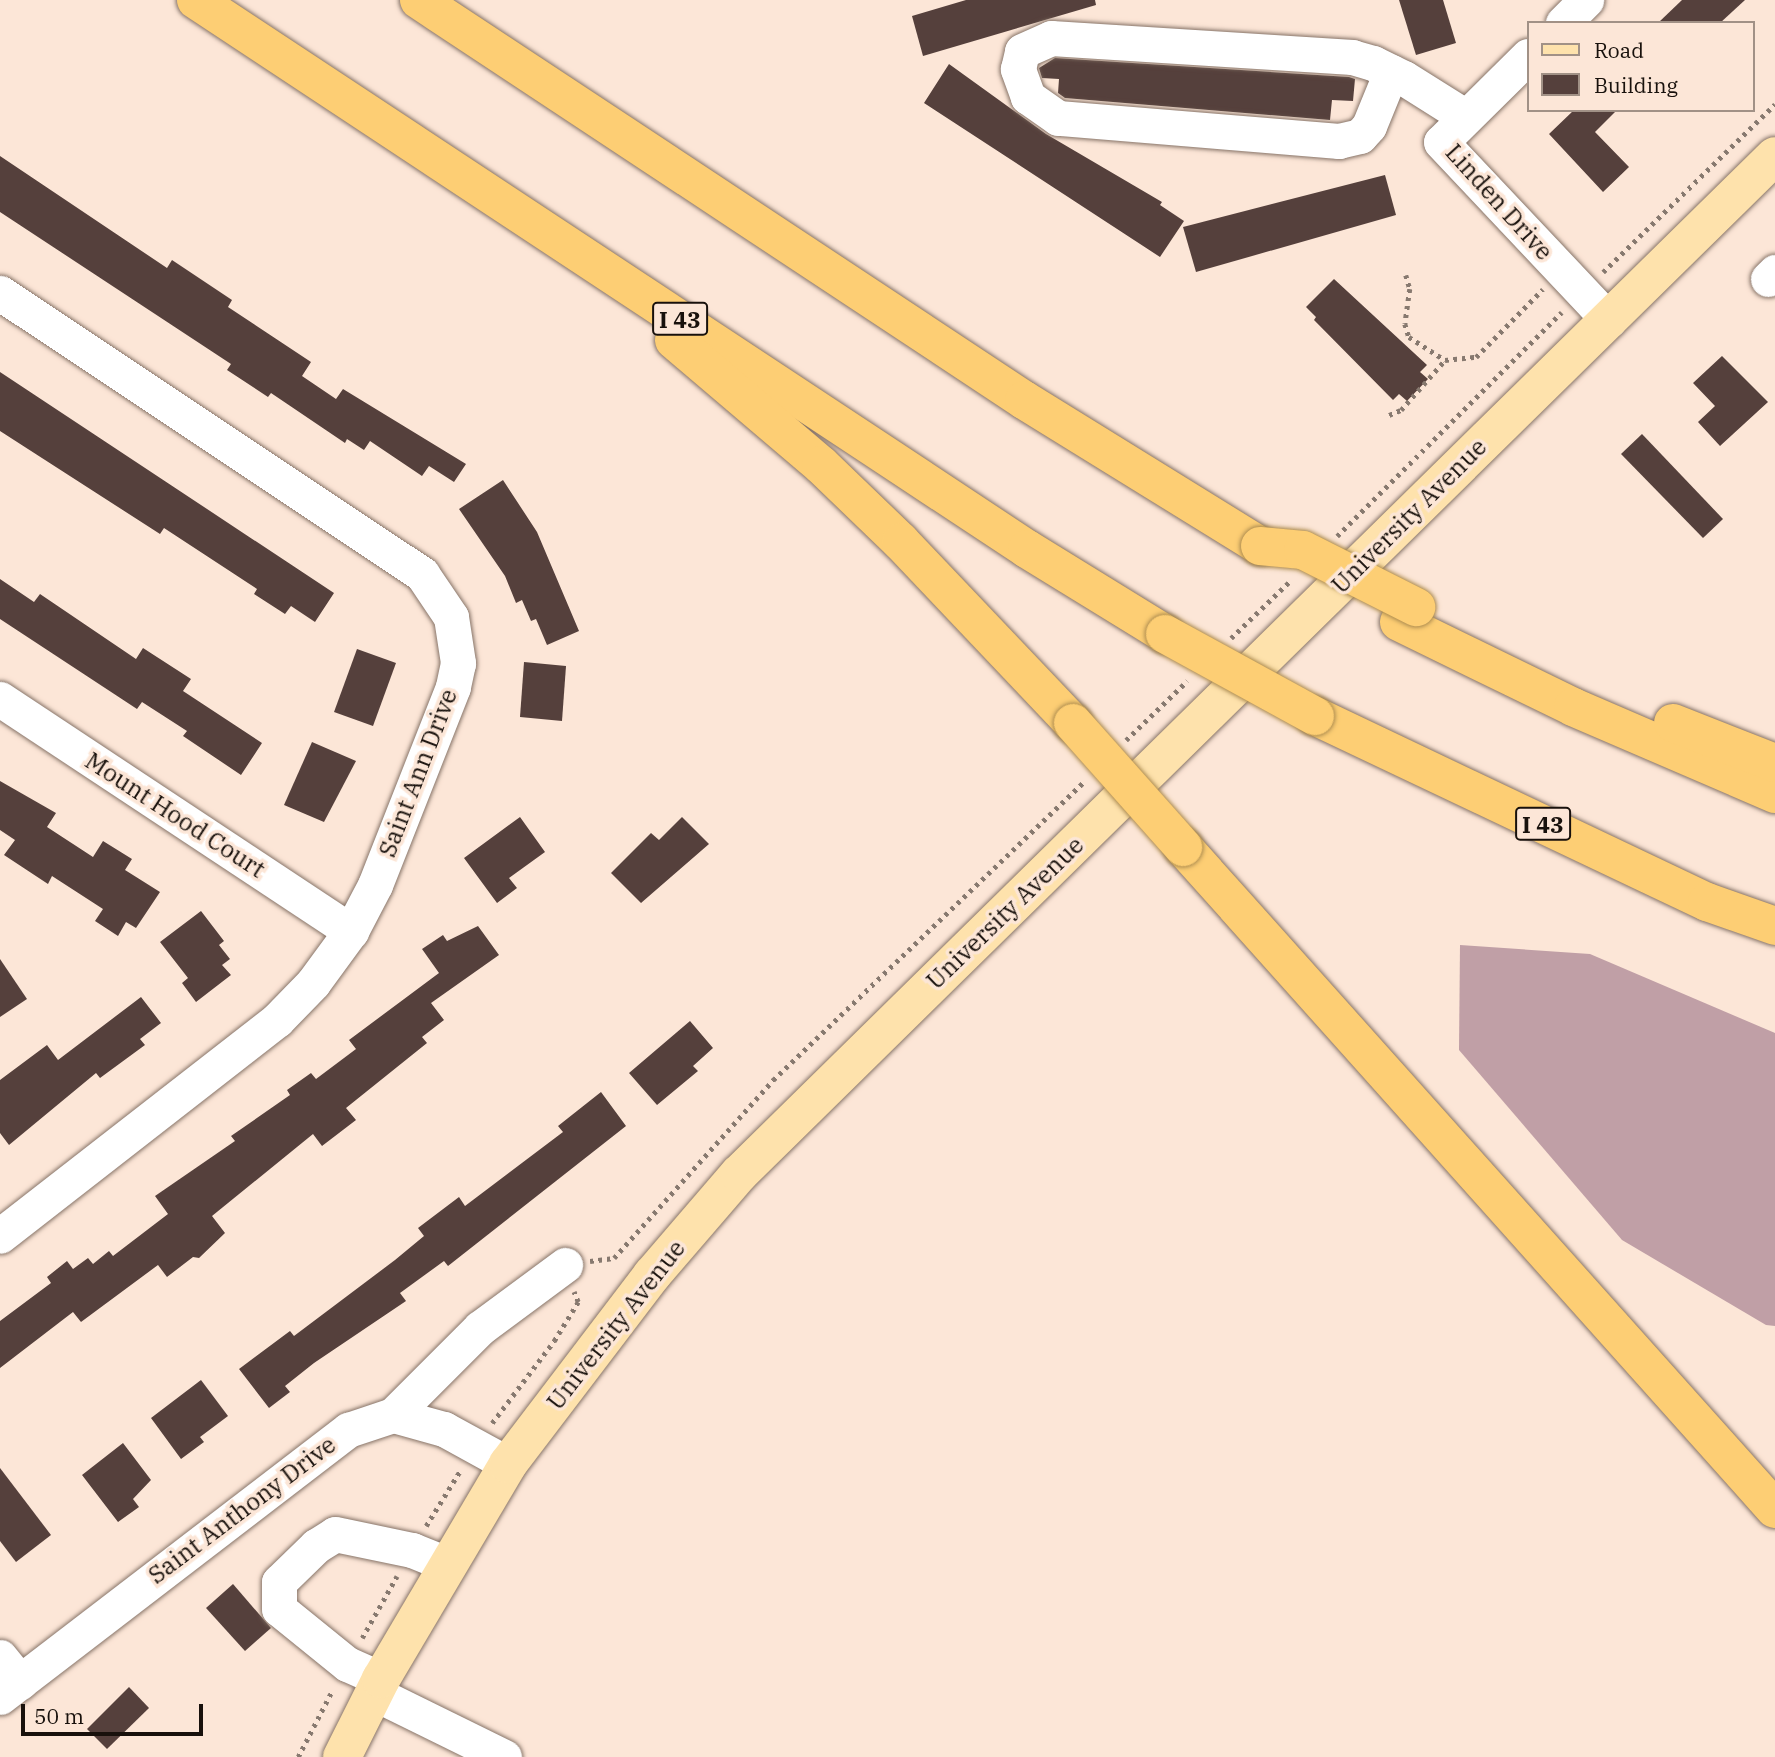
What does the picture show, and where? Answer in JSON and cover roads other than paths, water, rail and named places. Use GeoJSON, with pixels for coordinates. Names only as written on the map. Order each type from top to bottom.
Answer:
{"type":"FeatureCollection","features":[{"type":"Feature","properties":{"kind":"highway","name":"I 43"},"geometry":{"type":"LineString","coordinates":[[197,0],[1027,549],[1165,634],[1315,716],[1707,902],[1775,926]]}},
{"type":"Feature","properties":{"kind":"highway"},"geometry":{"type":"LineString","coordinates":[[419,0],[1035,407],[1259,546],[1407,614],[1775,763]]}},
{"type":"Feature","properties":{"kind":"highway"},"geometry":{"type":"LineString","coordinates":[[622,281],[673,340],[821,465],[901,542],[1073,723],[1775,1509]]}},
{"type":"Feature","properties":{"kind":"highway"},"geometry":{"type":"LineString","coordinates":[[1407,614],[1542,693],[1775,794]]}},
{"type":"Feature","properties":{"kind":"main road","name":"University Avenue"},"geometry":{"type":"LineString","coordinates":[[342,1757],[378,1686],[447,1564],[508,1464],[652,1275],[800,1110],[1775,156]]}},
{"type":"Feature","properties":{"kind":"street"},"geometry":{"type":"LineString","coordinates":[[1565,21],[1586,0]]}},
{"type":"Feature","properties":{"kind":"street"},"geometry":{"type":"LineString","coordinates":[[1391,72],[1369,126],[1360,136],[1339,141],[1058,118],[1028,97],[1018,69],[1022,51],[1051,38],[1352,57],[1391,72],[1466,117]]}},
{"type":"Feature","properties":{"kind":"street","name":"Linden Drive"},"geometry":{"type":"LineString","coordinates":[[1526,58],[1441,142],[1609,320]]}},
{"type":"Feature","properties":{"kind":"street","name":"Saint Ann Drive"},"geometry":{"type":"LineString","coordinates":[[0,293],[411,565],[439,593],[451,617],[457,643],[453,687],[374,885],[351,931],[313,983],[276,1020],[2,1229]]}},
{"type":"Feature","properties":{"kind":"street","name":"Mount Hood Court"},"geometry":{"type":"LineString","coordinates":[[0,699],[351,931]]}},
{"type":"Feature","properties":{"kind":"street"},"geometry":{"type":"LineString","coordinates":[[508,1464],[444,1429],[393,1415],[480,1328],[565,1265]]}},
{"type":"Feature","properties":{"kind":"street","name":"Saint Anthony Drive"},"geometry":{"type":"LineString","coordinates":[[7,1679],[312,1454],[348,1430],[393,1415]]}},
{"type":"Feature","properties":{"kind":"street"},"geometry":{"type":"LineString","coordinates":[[447,1564],[412,1550],[335,1534],[316,1546],[279,1582],[279,1609],[378,1686],[497,1755]]}}]}
